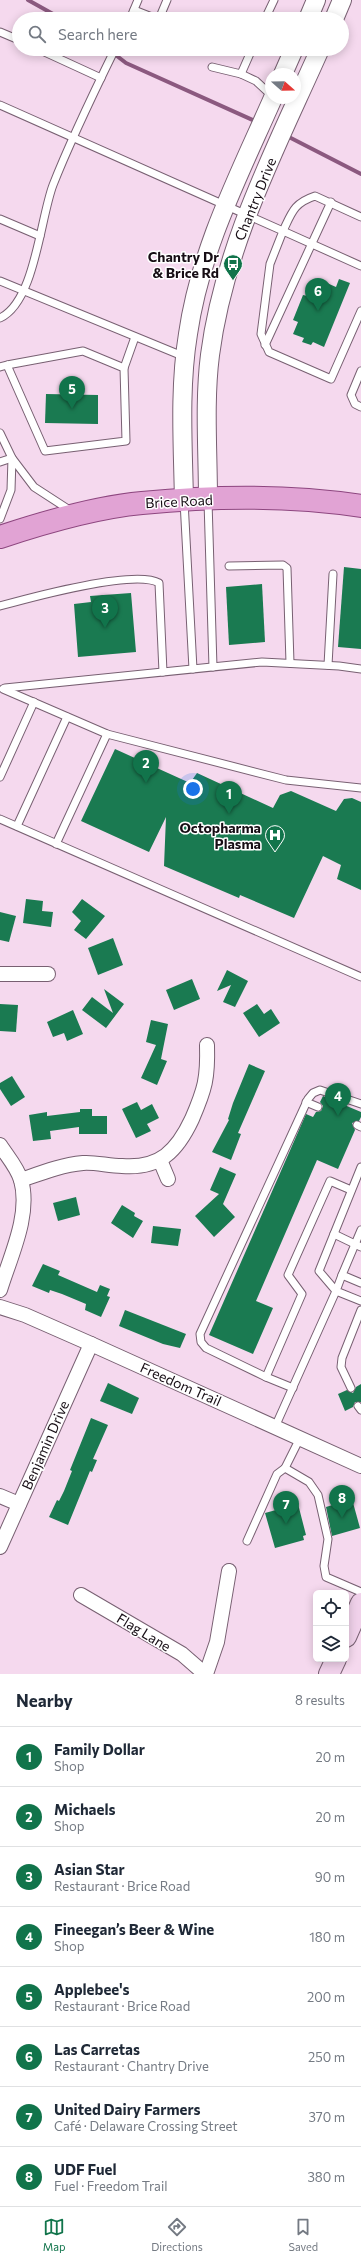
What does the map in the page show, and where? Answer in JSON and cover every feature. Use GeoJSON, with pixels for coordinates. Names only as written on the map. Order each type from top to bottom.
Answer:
{"type":"FeatureCollection","features":[{"type":"Feature","properties":{"kind":"main road","name":"Brice Road"},"geometry":{"type":"LineString","coordinates":[[0,537],[33,526],[78,515],[141,503],[283,499],[361,506]]}},
{"type":"Feature","properties":{"kind":"main road"},"geometry":{"type":"LineString","coordinates":[[349,1630],[361,1603]]}},
{"type":"Feature","properties":{"kind":"main road"},"geometry":{"type":"LineString","coordinates":[[330,1674],[335,1662]]}},
{"type":"Feature","properties":{"kind":"street"},"geometry":{"type":"LineString","coordinates":[[311,12],[316,0]]}},
{"type":"Feature","properties":{"kind":"street"},"geometry":{"type":"LineString","coordinates":[[337,12],[342,0]]}},
{"type":"Feature","properties":{"kind":"street"},"geometry":{"type":"LineString","coordinates":[[286,68],[291,56]]}},
{"type":"Feature","properties":{"kind":"street","name":"Chantry Drive"},"geometry":{"type":"LineString","coordinates":[[208,500],[207,408],[210,356],[220,297],[246,215],[317,56]]}},
{"type":"Feature","properties":{"kind":"street","name":"Chantry Drive"},"geometry":{"type":"LineString","coordinates":[[184,501],[183,409],[185,357],[194,300],[224,206],[269,104]]}},
{"type":"Feature","properties":{"kind":"street"},"geometry":{"type":"LineString","coordinates":[[0,974],[48,974]]}},
{"type":"Feature","properties":{"kind":"street"},"geometry":{"type":"LineString","coordinates":[[21,1180],[62,1166],[84,1163],[136,1166],[160,1160],[179,1143],[202,1096],[208,1071],[207,1045]]}},
{"type":"Feature","properties":{"kind":"street"},"geometry":{"type":"LineString","coordinates":[[0,1145],[21,1180],[23,1206],[21,1221],[0,1290]]}},
{"type":"Feature","properties":{"kind":"street"},"geometry":{"type":"LineString","coordinates":[[160,1160],[168,1179]]}},
{"type":"Feature","properties":{"kind":"street","name":"Freedom Trail"},"geometry":{"type":"LineString","coordinates":[[0,1307],[25,1315],[91,1344],[361,1466]]}},
{"type":"Feature","properties":{"kind":"street","name":"Benjamin Drive"},"geometry":{"type":"LineString","coordinates":[[0,1547],[91,1344]]}},
{"type":"Feature","properties":{"kind":"street"},"geometry":{"type":"LineString","coordinates":[[0,1496],[19,1504]]}},
{"type":"Feature","properties":{"kind":"street"},"geometry":{"type":"LineString","coordinates":[[205,1674],[217,1642],[229,1571]]}},
{"type":"Feature","properties":{"kind":"street","name":"Flag Lane"},"geometry":{"type":"LineString","coordinates":[[81,1595],[182,1654],[205,1674]]}},
{"type":"Feature","properties":{"kind":"lane"},"geometry":{"type":"LineString","coordinates":[[138,0],[134,10],[139,12]]}},
{"type":"Feature","properties":{"kind":"lane"},"geometry":{"type":"LineString","coordinates":[[161,12],[167,0]]}},
{"type":"Feature","properties":{"kind":"lane"},"geometry":{"type":"LineString","coordinates":[[268,12],[274,0]]}},
{"type":"Feature","properties":{"kind":"lane"},"geometry":{"type":"LineString","coordinates":[[0,32],[12,37]]}},
{"type":"Feature","properties":{"kind":"lane"},"geometry":{"type":"LineString","coordinates":[[53,56],[101,78]]}},
{"type":"Feature","properties":{"kind":"lane"},"geometry":{"type":"LineString","coordinates":[[0,318],[9,314],[23,290],[40,236],[52,187],[112,56]]}},
{"type":"Feature","properties":{"kind":"lane"},"geometry":{"type":"LineString","coordinates":[[241,74],[249,56]]}},
{"type":"Feature","properties":{"kind":"lane"},"geometry":{"type":"LineString","coordinates":[[212,67],[241,74],[256,81],[265,94]]}},
{"type":"Feature","properties":{"kind":"lane"},"geometry":{"type":"LineString","coordinates":[[0,105],[361,266]]}},
{"type":"Feature","properties":{"kind":"lane"},"geometry":{"type":"LineString","coordinates":[[361,217],[315,196],[302,200],[292,212],[270,264],[261,334],[269,352],[331,380],[361,311]]}},
{"type":"Feature","properties":{"kind":"lane"},"geometry":{"type":"LineString","coordinates":[[265,345],[331,202]]}},
{"type":"Feature","properties":{"kind":"lane"},"geometry":{"type":"LineString","coordinates":[[0,219],[40,236]]}},
{"type":"Feature","properties":{"kind":"lane"},"geometry":{"type":"LineString","coordinates":[[0,281],[185,357]]}},
{"type":"Feature","properties":{"kind":"lane"},"geometry":{"type":"LineString","coordinates":[[124,368],[83,351],[4,366],[45,451],[126,441],[124,368],[135,337]]}},
{"type":"Feature","properties":{"kind":"lane"},"geometry":{"type":"LineString","coordinates":[[361,371],[351,394],[355,404],[361,407]]}},
{"type":"Feature","properties":{"kind":"lane"},"geometry":{"type":"LineString","coordinates":[[0,433],[12,458],[34,487],[78,515]]}},
{"type":"Feature","properties":{"kind":"lane"},"geometry":{"type":"LineString","coordinates":[[0,462],[12,458]]}},
{"type":"Feature","properties":{"kind":"lane"},"geometry":{"type":"LineString","coordinates":[[0,519],[11,490],[12,458]]}},
{"type":"Feature","properties":{"kind":"lane"},"geometry":{"type":"LineString","coordinates":[[208,500],[213,667]]}},
{"type":"Feature","properties":{"kind":"lane"},"geometry":{"type":"LineString","coordinates":[[184,501],[193,669]]}},
{"type":"Feature","properties":{"kind":"lane"},"geometry":{"type":"LineString","coordinates":[[229,566],[283,565],[287,568],[290,663]]}},
{"type":"Feature","properties":{"kind":"lane"},"geometry":{"type":"LineString","coordinates":[[328,665],[333,574]]}},
{"type":"Feature","properties":{"kind":"lane"},"geometry":{"type":"LineString","coordinates":[[0,606],[73,586],[142,579],[155,581],[159,583],[163,672]]}},
{"type":"Feature","properties":{"kind":"lane"},"geometry":{"type":"LineString","coordinates":[[1,688],[262,662],[328,665],[361,669]]}},
{"type":"Feature","properties":{"kind":"lane"},"geometry":{"type":"LineString","coordinates":[[1,688],[107,734],[286,780],[361,788]]}},
{"type":"Feature","properties":{"kind":"lane"},"geometry":{"type":"LineString","coordinates":[[0,777],[34,702]]}},
{"type":"Feature","properties":{"kind":"lane"},"geometry":{"type":"LineString","coordinates":[[17,826],[67,717]]}},
{"type":"Feature","properties":{"kind":"lane"},"geometry":{"type":"LineString","coordinates":[[56,844],[107,734]]}},
{"type":"Feature","properties":{"kind":"lane"},"geometry":{"type":"LineString","coordinates":[[0,818],[56,844],[361,977]]}},
{"type":"Feature","properties":{"kind":"lane"},"geometry":{"type":"LineString","coordinates":[[293,1388],[266,1377],[206,1348],[201,1342],[200,1334],[306,1102],[313,1093],[320,1090],[361,1104]]}},
{"type":"Feature","properties":{"kind":"lane"},"geometry":{"type":"LineString","coordinates":[[306,1102],[318,1107]]}},
{"type":"Feature","properties":{"kind":"lane"},"geometry":{"type":"LineString","coordinates":[[361,1167],[358,1182],[350,1190],[319,1271],[336,1291],[361,1301]]}},
{"type":"Feature","properties":{"kind":"lane"},"geometry":{"type":"LineString","coordinates":[[266,1377],[302,1294],[288,1275],[330,1181],[350,1190]]}},
{"type":"Feature","properties":{"kind":"lane"},"geometry":{"type":"LineString","coordinates":[[275,1427],[342,1275],[358,1245],[361,1230]]}},
{"type":"Feature","properties":{"kind":"lane"},"geometry":{"type":"LineString","coordinates":[[334,1234],[358,1245]]}},
{"type":"Feature","properties":{"kind":"lane"},"geometry":{"type":"LineString","coordinates":[[342,1275],[361,1283]]}},
{"type":"Feature","properties":{"kind":"lane"},"geometry":{"type":"LineString","coordinates":[[351,1388],[341,1367],[342,1358],[361,1310]]}},
{"type":"Feature","properties":{"kind":"lane"},"geometry":{"type":"LineString","coordinates":[[247,1541],[277,1474],[285,1468],[300,1438]]}},
{"type":"Feature","properties":{"kind":"lane"},"geometry":{"type":"LineString","coordinates":[[285,1468],[309,1482],[318,1495],[328,1539],[324,1566],[326,1577],[361,1592]]}},
{"type":"Feature","properties":{"kind":"building"},"geometry":{"type":"Polygon","coordinates":[[[339,279],[350,283],[324,347],[313,342],[311,345],[302,342],[304,338],[293,334],[298,322],[293,320],[303,295],[312,297],[320,280],[336,287],[339,279]]]}},
{"type":"Feature","properties":{"kind":"building"},"geometry":{"type":"Polygon","coordinates":[[[46,394],[98,395],[98,424],[45,423],[46,394]]]}},
{"type":"Feature","properties":{"kind":"building"},"geometry":{"type":"Polygon","coordinates":[[[344,567],[361,569],[361,649],[338,647],[344,567]]]}},
{"type":"Feature","properties":{"kind":"building"},"geometry":{"type":"Polygon","coordinates":[[[262,584],[265,642],[229,645],[226,587],[262,584]]]}},
{"type":"Feature","properties":{"kind":"building"},"geometry":{"type":"Polygon","coordinates":[[[131,593],[136,652],[78,657],[74,604],[91,602],[90,596],[131,593]]]}},
{"type":"Feature","properties":{"kind":"building"},"geometry":{"type":"Polygon","coordinates":[[[115,749],[190,783],[197,773],[273,808],[280,795],[291,791],[336,811],[344,799],[352,798],[361,802],[361,890],[337,879],[341,865],[323,856],[294,918],[240,895],[239,898],[164,866],[166,817],[149,852],[81,821],[115,749]]]}},
{"type":"Feature","properties":{"kind":"building"},"geometry":{"type":"Polygon","coordinates":[[[26,899],[43,901],[42,911],[53,912],[51,927],[23,923],[26,899]]]}},
{"type":"Feature","properties":{"kind":"building"},"geometry":{"type":"Polygon","coordinates":[[[82,899],[105,916],[86,939],[74,930],[81,921],[72,912],[82,899]]]}},
{"type":"Feature","properties":{"kind":"building"},"geometry":{"type":"Polygon","coordinates":[[[0,912],[16,916],[9,942],[0,940],[0,912]]]}},
{"type":"Feature","properties":{"kind":"building"},"geometry":{"type":"Polygon","coordinates":[[[113,938],[123,965],[98,975],[88,948],[113,938]]]}},
{"type":"Feature","properties":{"kind":"building"},"geometry":{"type":"Polygon","coordinates":[[[227,970],[248,981],[235,1007],[223,1002],[231,985],[217,991],[227,970]]]}},
{"type":"Feature","properties":{"kind":"building"},"geometry":{"type":"Polygon","coordinates":[[[192,979],[200,999],[174,1010],[166,990],[192,979]]]}},
{"type":"Feature","properties":{"kind":"building"},"geometry":{"type":"Polygon","coordinates":[[[104,989],[124,1004],[106,1028],[82,1010],[92,997],[113,1013],[104,989]]]}},
{"type":"Feature","properties":{"kind":"building"},"geometry":{"type":"Polygon","coordinates":[[[0,1004],[18,1005],[16,1032],[0,1031],[0,1004]]]}},
{"type":"Feature","properties":{"kind":"building"},"geometry":{"type":"Polygon","coordinates":[[[257,1004],[264,1014],[271,1009],[280,1023],[259,1037],[243,1013],[257,1004]]]}},
{"type":"Feature","properties":{"kind":"building"},"geometry":{"type":"Polygon","coordinates":[[[73,1010],[83,1034],[67,1041],[64,1033],[53,1037],[47,1022],[73,1010]]]}},
{"type":"Feature","properties":{"kind":"building"},"geometry":{"type":"Polygon","coordinates":[[[151,1020],[168,1024],[161,1059],[167,1061],[157,1085],[141,1078],[156,1045],[146,1042],[151,1020]]]}},
{"type":"Feature","properties":{"kind":"building"},"geometry":{"type":"Polygon","coordinates":[[[249,1064],[265,1071],[238,1133],[241,1134],[231,1160],[212,1152],[229,1120],[228,1119],[233,1103],[249,1064]]]}},
{"type":"Feature","properties":{"kind":"building"},"geometry":{"type":"Polygon","coordinates":[[[12,1076],[25,1097],[11,1106],[0,1089],[0,1083],[12,1076]]]}},
{"type":"Feature","properties":{"kind":"building"},"geometry":{"type":"Polygon","coordinates":[[[323,1096],[361,1112],[361,1117],[359,1121],[352,1123],[355,1130],[338,1169],[317,1160],[256,1301],[273,1308],[253,1354],[209,1335],[306,1114],[313,1117],[316,1112],[321,1111],[323,1106],[320,1102],[323,1096]]]}},
{"type":"Feature","properties":{"kind":"building"},"geometry":{"type":"Polygon","coordinates":[[[137,1102],[141,1110],[152,1104],[159,1118],[147,1124],[151,1131],[136,1138],[122,1109],[137,1102]]]}},
{"type":"Feature","properties":{"kind":"building"},"geometry":{"type":"Polygon","coordinates":[[[80,1109],[92,1109],[92,1116],[107,1116],[107,1134],[79,1134],[79,1127],[50,1131],[51,1139],[33,1141],[29,1115],[47,1112],[47,1116],[80,1112],[80,1109]]]}},
{"type":"Feature","properties":{"kind":"building"},"geometry":{"type":"Polygon","coordinates":[[[220,1167],[236,1174],[223,1204],[235,1217],[214,1237],[195,1216],[219,1194],[210,1190],[220,1167]]]}},
{"type":"Feature","properties":{"kind":"building"},"geometry":{"type":"Polygon","coordinates":[[[76,1197],[80,1215],[58,1221],[53,1203],[76,1197]]]}},
{"type":"Feature","properties":{"kind":"building"},"geometry":{"type":"Polygon","coordinates":[[[122,1205],[135,1213],[134,1216],[143,1221],[133,1238],[111,1223],[122,1205]]]}},
{"type":"Feature","properties":{"kind":"building"},"geometry":{"type":"Polygon","coordinates":[[[153,1226],[181,1229],[178,1246],[151,1243],[153,1226]]]}},
{"type":"Feature","properties":{"kind":"building"},"geometry":{"type":"Polygon","coordinates":[[[43,1264],[60,1271],[58,1275],[97,1292],[100,1285],[110,1289],[107,1296],[110,1297],[101,1317],[85,1310],[86,1304],[50,1290],[49,1293],[32,1286],[43,1264]]]}},
{"type":"Feature","properties":{"kind":"building"},"geometry":{"type":"Polygon","coordinates":[[[125,1310],[186,1334],[180,1348],[163,1344],[119,1326],[125,1310]]]}},
{"type":"Feature","properties":{"kind":"building"},"geometry":{"type":"Polygon","coordinates":[[[108,1383],[139,1398],[132,1414],[100,1401],[108,1383]]]}},
{"type":"Feature","properties":{"kind":"building"},"geometry":{"type":"Polygon","coordinates":[[[361,1384],[361,1402],[355,1402],[353,1407],[345,1411],[338,1394],[347,1390],[353,1393],[356,1387],[361,1384]]]}},
{"type":"Feature","properties":{"kind":"building"},"geometry":{"type":"Polygon","coordinates":[[[91,1418],[108,1425],[93,1459],[97,1460],[92,1472],[90,1471],[68,1525],[49,1517],[57,1500],[59,1501],[64,1491],[72,1471],[70,1470],[91,1418]]]}},
{"type":"Feature","properties":{"kind":"building"},"geometry":{"type":"Polygon","coordinates":[[[352,1499],[360,1528],[332,1536],[326,1507],[352,1499]]]}},
{"type":"Feature","properties":{"kind":"building"},"geometry":{"type":"Polygon","coordinates":[[[297,1500],[306,1535],[303,1536],[304,1540],[275,1548],[265,1513],[276,1510],[275,1506],[297,1500]]]}},
{"type":"Feature","properties":{"kind":"waterway"},"geometry":{"type":"LineString","coordinates":[[28,0],[49,12]]}},
{"type":"Feature","properties":{"kind":"waterway"},"geometry":{"type":"LineString","coordinates":[[117,56],[126,63],[257,122]]}},
{"type":"Feature","properties":{"kind":"waterway"},"geometry":{"type":"LineString","coordinates":[[285,135],[361,174]]}},
{"type":"Feature","properties":{"kind":"place","name":"Chantry Dr & Brice Rd"},"geometry":{"type":"Point","coordinates":[233,281]}},
{"type":"Feature","properties":{"kind":"place","name":"Las Carretas"},"geometry":{"type":"Point","coordinates":[318,311]}},
{"type":"Feature","properties":{"kind":"place","name":"Applebee's"},"geometry":{"type":"Point","coordinates":[72,409]}},
{"type":"Feature","properties":{"kind":"place","name":"Asian Star"},"geometry":{"type":"Point","coordinates":[105,628]}},
{"type":"Feature","properties":{"kind":"place","name":"Michaels"},"geometry":{"type":"Point","coordinates":[146,783]}},
{"type":"Feature","properties":{"kind":"place","name":"Family Dollar"},"geometry":{"type":"Point","coordinates":[229,814]}},
{"type":"Feature","properties":{"kind":"place","name":"Octopharma Plasma"},"geometry":{"type":"Point","coordinates":[275,852]}},
{"type":"Feature","properties":{"kind":"place","name":"Fineegan’s Beer & Wine"},"geometry":{"type":"Point","coordinates":[338,1116]}},
{"type":"Feature","properties":{"kind":"place","name":"UDF Fuel"},"geometry":{"type":"Point","coordinates":[342,1518]}},
{"type":"Feature","properties":{"kind":"place","name":"United Dairy Farmers"},"geometry":{"type":"Point","coordinates":[286,1524]}}]}
